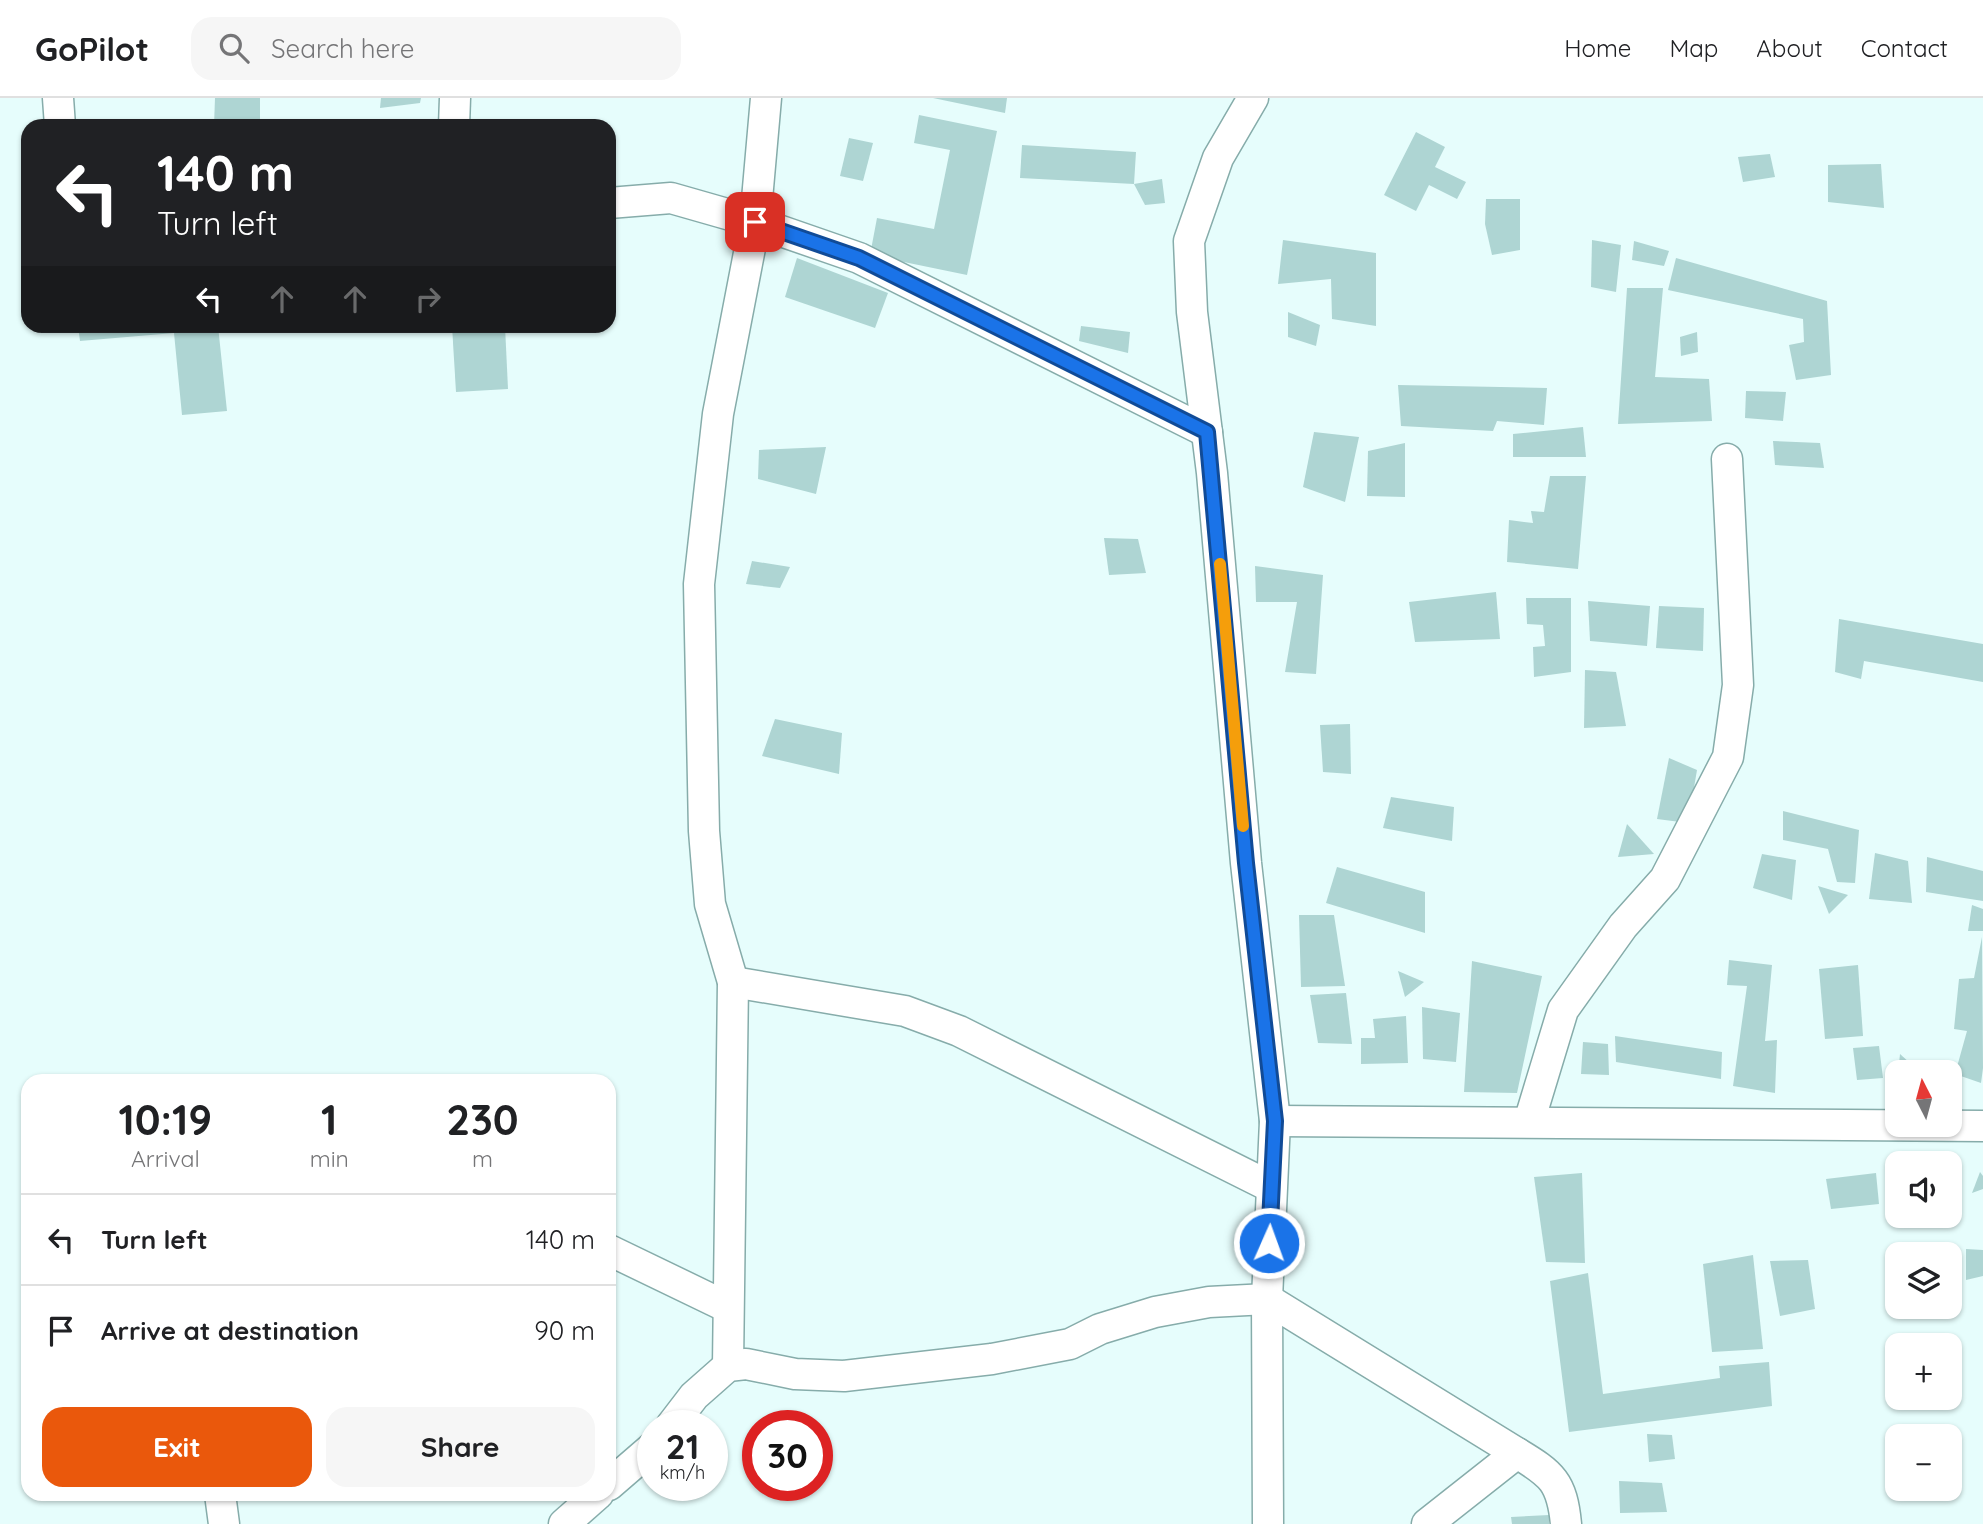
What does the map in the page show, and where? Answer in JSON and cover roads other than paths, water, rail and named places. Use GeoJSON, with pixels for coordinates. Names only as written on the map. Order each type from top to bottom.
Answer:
{"type":"FeatureCollection","features":[{"type":"Feature","properties":{"kind":"street"},"geometry":{"type":"LineString","coordinates":[[58,98],[60,119]]}},
{"type":"Feature","properties":{"kind":"street"},"geometry":{"type":"LineString","coordinates":[[454,119],[455,98]]}},
{"type":"Feature","properties":{"kind":"street"},"geometry":{"type":"LineString","coordinates":[[728,1366],[733,982],[710,904],[704,831],[699,584],[718,414],[755,222],[766,98]]}},
{"type":"Feature","properties":{"kind":"street"},"geometry":{"type":"LineString","coordinates":[[1253,98],[1218,158],[1189,241],[1192,312],[1207,432],[1246,863],[1275,1121],[1268,1299],[1268,1524]]}},
{"type":"Feature","properties":{"kind":"street"},"geometry":{"type":"LineString","coordinates":[[616,202],[671,198],[755,222],[859,258],[1207,432]]}},
{"type":"Feature","properties":{"kind":"street"},"geometry":{"type":"LineString","coordinates":[[1529,1122],[1563,1010],[1623,926],[1665,879],[1728,757],[1738,685],[1727,459]]}},
{"type":"Feature","properties":{"kind":"street"},"geometry":{"type":"LineString","coordinates":[[733,982],[905,1011],[959,1031],[1271,1187]]}},
{"type":"Feature","properties":{"kind":"street"},"geometry":{"type":"LineString","coordinates":[[1275,1121],[1983,1126]]}},
{"type":"Feature","properties":{"kind":"street"},"geometry":{"type":"LineString","coordinates":[[616,1253],[727,1307]]}},
{"type":"Feature","properties":{"kind":"street"},"geometry":{"type":"LineString","coordinates":[[683,1410],[694,1396],[728,1366],[746,1364],[795,1374],[844,1376],[992,1359],[1070,1344],[1100,1329],[1155,1312],[1209,1302],[1268,1299],[1517,1453],[1557,1482],[1566,1524]]}},
{"type":"Feature","properties":{"kind":"street"},"geometry":{"type":"LineString","coordinates":[[1427,1524],[1517,1453]]}},
{"type":"Feature","properties":{"kind":"street"},"geometry":{"type":"LineString","coordinates":[[616,1479],[637,1461]]}},
{"type":"Feature","properties":{"kind":"street"},"geometry":{"type":"LineString","coordinates":[[221,1501],[224,1524]]}},
{"type":"Feature","properties":{"kind":"street"},"geometry":{"type":"LineString","coordinates":[[564,1524],[590,1501]]}}]}
